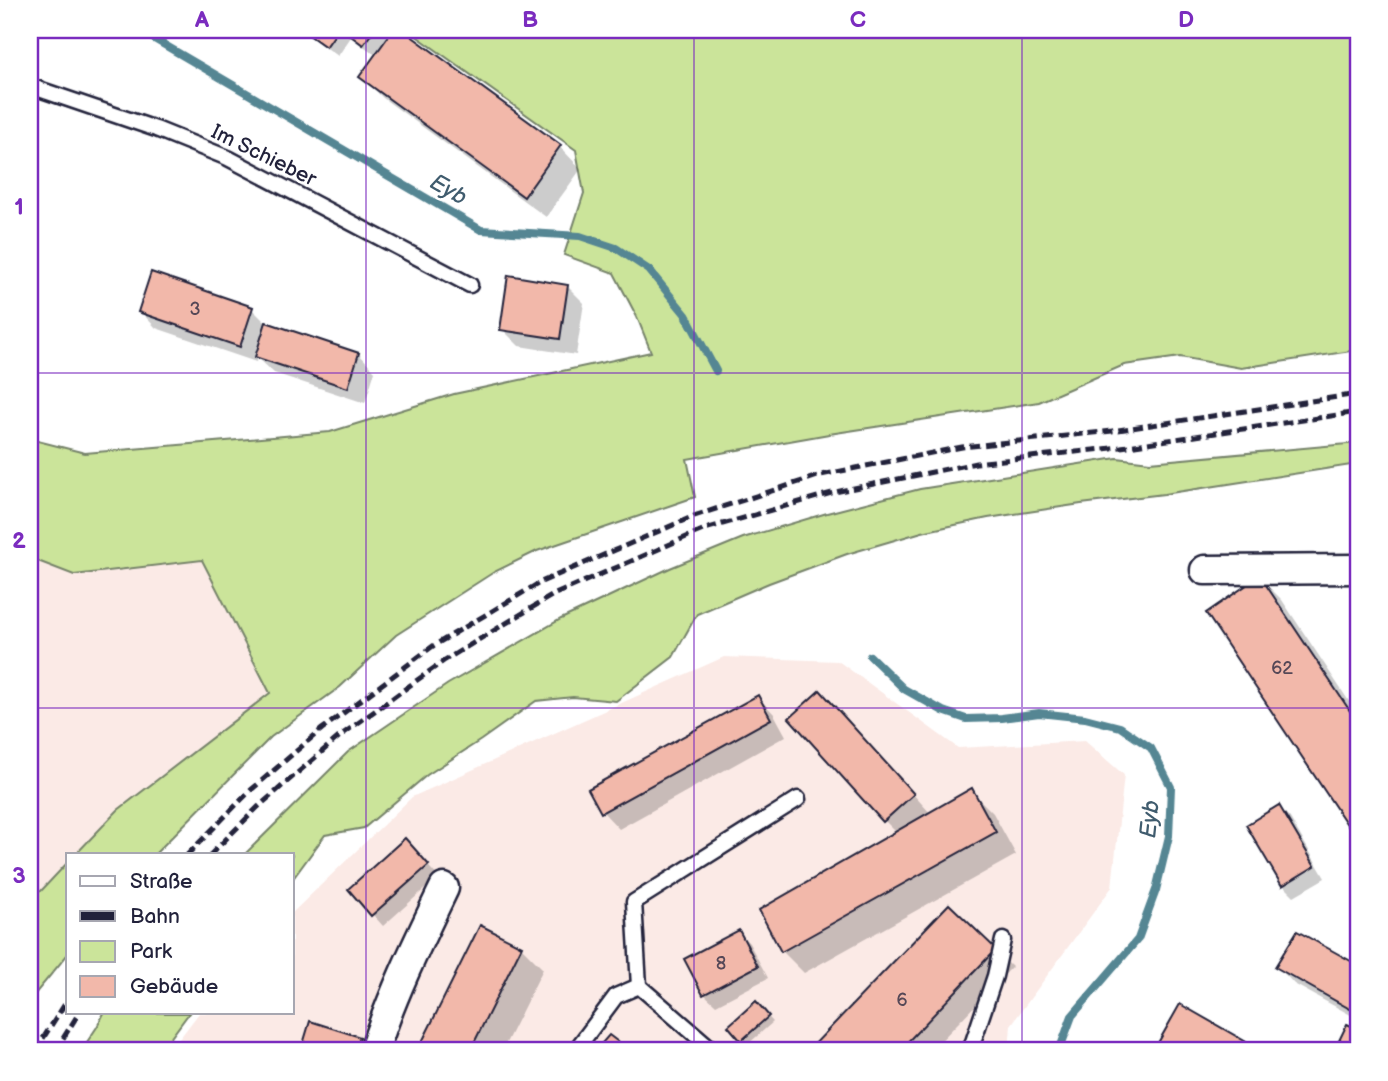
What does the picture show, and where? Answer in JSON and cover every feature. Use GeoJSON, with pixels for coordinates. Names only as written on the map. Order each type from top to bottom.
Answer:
{"type":"FeatureCollection","features":[{"type":"Feature","properties":{"kind":"street"},"geometry":{"type":"LineString","coordinates":[[1205,570],[1358,569]]}},
{"type":"Feature","properties":{"kind":"street"},"geometry":{"type":"LineString","coordinates":[[374,1051],[412,953],[444,888]]}},
{"type":"Feature","properties":{"kind":"lane","name":"Im Schieber"},"geometry":{"type":"LineString","coordinates":[[30,86],[156,129],[228,158],[470,285]]}},
{"type":"Feature","properties":{"kind":"lane"},"geometry":{"type":"LineString","coordinates":[[714,1051],[639,986],[634,902],[798,799]]}},
{"type":"Feature","properties":{"kind":"lane"},"geometry":{"type":"LineString","coordinates":[[970,1051],[995,976],[1003,940]]}},
{"type":"Feature","properties":{"kind":"lane"},"geometry":{"type":"LineString","coordinates":[[575,1051],[616,996],[639,986]]}},
{"type":"Feature","properties":{"kind":"shaded area"},"geometry":{"type":"Polygon","coordinates":[[[30,558],[74,575],[202,560],[270,693],[118,810],[77,853],[66,853],[66,864],[41,891],[30,891],[30,558]]]}},
{"type":"Feature","properties":{"kind":"shaded area"},"geometry":{"type":"Polygon","coordinates":[[[724,657],[838,661],[958,748],[1085,741],[1124,775],[1112,887],[1011,1025],[1009,1051],[170,1051],[198,1014],[294,1014],[294,911],[412,797],[724,657]]]}},
{"type":"Feature","properties":{"kind":"green space"},"geometry":{"type":"Polygon","coordinates":[[[408,30],[1358,30],[1358,350],[1241,368],[1180,357],[1124,365],[1039,402],[687,459],[695,497],[537,551],[494,572],[396,635],[340,687],[271,737],[156,853],[77,853],[118,810],[270,693],[202,560],[74,575],[30,558],[30,439],[85,453],[330,432],[454,394],[651,352],[637,317],[614,273],[564,255],[584,193],[576,150],[408,30]]]}},
{"type":"Feature","properties":{"kind":"green space"},"geometry":{"type":"Polygon","coordinates":[[[1358,443],[1358,464],[988,518],[922,532],[847,554],[697,614],[673,657],[616,701],[573,697],[536,701],[427,775],[364,828],[325,835],[294,877],[294,853],[246,853],[348,752],[448,684],[561,619],[670,568],[743,538],[920,489],[1117,458],[1150,462],[1358,443]]]}},
{"type":"Feature","properties":{"kind":"green space"},"geometry":{"type":"Polygon","coordinates":[[[66,864],[66,956],[30,1000],[30,891],[41,891],[66,864]]]}},
{"type":"Feature","properties":{"kind":"green space"},"geometry":{"type":"Polygon","coordinates":[[[104,1014],[188,1014],[161,1051],[81,1051],[104,1014]]]}},
{"type":"Feature","properties":{"kind":"building"},"geometry":{"type":"Polygon","coordinates":[[[302,30],[338,30],[326,47],[302,30]]]}},
{"type":"Feature","properties":{"kind":"building"},"geometry":{"type":"Polygon","coordinates":[[[343,30],[374,30],[363,45],[343,30]]]}},
{"type":"Feature","properties":{"kind":"building"},"geometry":{"type":"Polygon","coordinates":[[[393,30],[403,30],[561,145],[524,197],[359,77],[393,30]]]}},
{"type":"Feature","properties":{"kind":"building"},"geometry":{"type":"Polygon","coordinates":[[[151,272],[253,307],[240,347],[138,312],[151,272]]]}},
{"type":"Feature","properties":{"kind":"building"},"geometry":{"type":"Polygon","coordinates":[[[508,275],[568,285],[560,339],[500,330],[508,275]]]}},
{"type":"Feature","properties":{"kind":"building"},"geometry":{"type":"Polygon","coordinates":[[[266,322],[359,353],[348,388],[255,357],[266,322]]]}},
{"type":"Feature","properties":{"kind":"building"},"geometry":{"type":"Polygon","coordinates":[[[1260,576],[1358,723],[1358,841],[1206,613],[1260,576]]]}},
{"type":"Feature","properties":{"kind":"building"},"geometry":{"type":"Polygon","coordinates":[[[820,690],[914,794],[883,822],[789,718],[820,690]]]}},
{"type":"Feature","properties":{"kind":"building"},"geometry":{"type":"Polygon","coordinates":[[[758,695],[771,719],[601,813],[588,789],[758,695]]]}},
{"type":"Feature","properties":{"kind":"building"},"geometry":{"type":"Polygon","coordinates":[[[972,788],[996,832],[781,952],[759,910],[972,788]]]}},
{"type":"Feature","properties":{"kind":"building"},"geometry":{"type":"Polygon","coordinates":[[[1279,805],[1315,866],[1282,886],[1246,825],[1279,805]]]}},
{"type":"Feature","properties":{"kind":"building"},"geometry":{"type":"Polygon","coordinates":[[[405,838],[429,865],[371,916],[348,889],[405,838]]]}},
{"type":"Feature","properties":{"kind":"building"},"geometry":{"type":"Polygon","coordinates":[[[949,904],[996,949],[899,1051],[808,1051],[949,904]]]}},
{"type":"Feature","properties":{"kind":"building"},"geometry":{"type":"Polygon","coordinates":[[[480,925],[522,946],[470,1051],[419,1051],[423,1040],[480,925]]]}},
{"type":"Feature","properties":{"kind":"building"},"geometry":{"type":"Polygon","coordinates":[[[739,930],[758,966],[703,995],[684,959],[739,930]]]}},
{"type":"Feature","properties":{"kind":"building"},"geometry":{"type":"Polygon","coordinates":[[[1297,931],[1358,965],[1358,999],[1350,1009],[1275,967],[1297,931]]]}},
{"type":"Feature","properties":{"kind":"building"},"geometry":{"type":"Polygon","coordinates":[[[756,1001],[769,1016],[741,1041],[728,1026],[756,1001]]]}},
{"type":"Feature","properties":{"kind":"building"},"geometry":{"type":"Polygon","coordinates":[[[1180,1004],[1262,1051],[1172,1051],[1158,1043],[1180,1004]]]}},
{"type":"Feature","properties":{"kind":"building"},"geometry":{"type":"Polygon","coordinates":[[[310,1021],[360,1037],[355,1051],[301,1051],[310,1021]]]}},
{"type":"Feature","properties":{"kind":"building"},"geometry":{"type":"Polygon","coordinates":[[[1347,1024],[1358,1029],[1358,1051],[1334,1051],[1347,1024]]]}},
{"type":"Feature","properties":{"kind":"building"},"geometry":{"type":"Polygon","coordinates":[[[609,1035],[630,1051],[595,1051],[609,1035]]]}},
{"type":"Feature","properties":{"kind":"waterway","name":"Eyb"},"geometry":{"type":"LineString","coordinates":[[139,30],[481,230],[580,236],[616,248],[649,270],[686,315],[716,371]]}},
{"type":"Feature","properties":{"kind":"waterway","name":"Eyb"},"geometry":{"type":"LineString","coordinates":[[870,656],[904,689],[943,711],[966,719],[1039,713],[1085,718],[1120,727],[1151,748],[1171,787],[1169,836],[1156,890],[1138,939],[1072,1016],[1059,1051]]}},
{"type":"Feature","properties":{"kind":"railway"},"geometry":{"type":"LineString","coordinates":[[189,853],[251,790],[322,729],[433,646],[541,582],[694,516],[821,475],[962,447],[1112,431],[1358,394]]}},
{"type":"Feature","properties":{"kind":"railway"},"geometry":{"type":"LineString","coordinates":[[212,853],[258,807],[340,736],[445,660],[553,595],[705,529],[835,492],[976,463],[1121,447],[1358,412]]}},
{"type":"Feature","properties":{"kind":"railway"},"geometry":{"type":"LineString","coordinates":[[35,1051],[66,1002]]}},
{"type":"Feature","properties":{"kind":"railway"},"geometry":{"type":"LineString","coordinates":[[55,1051],[78,1014]]}}]}
